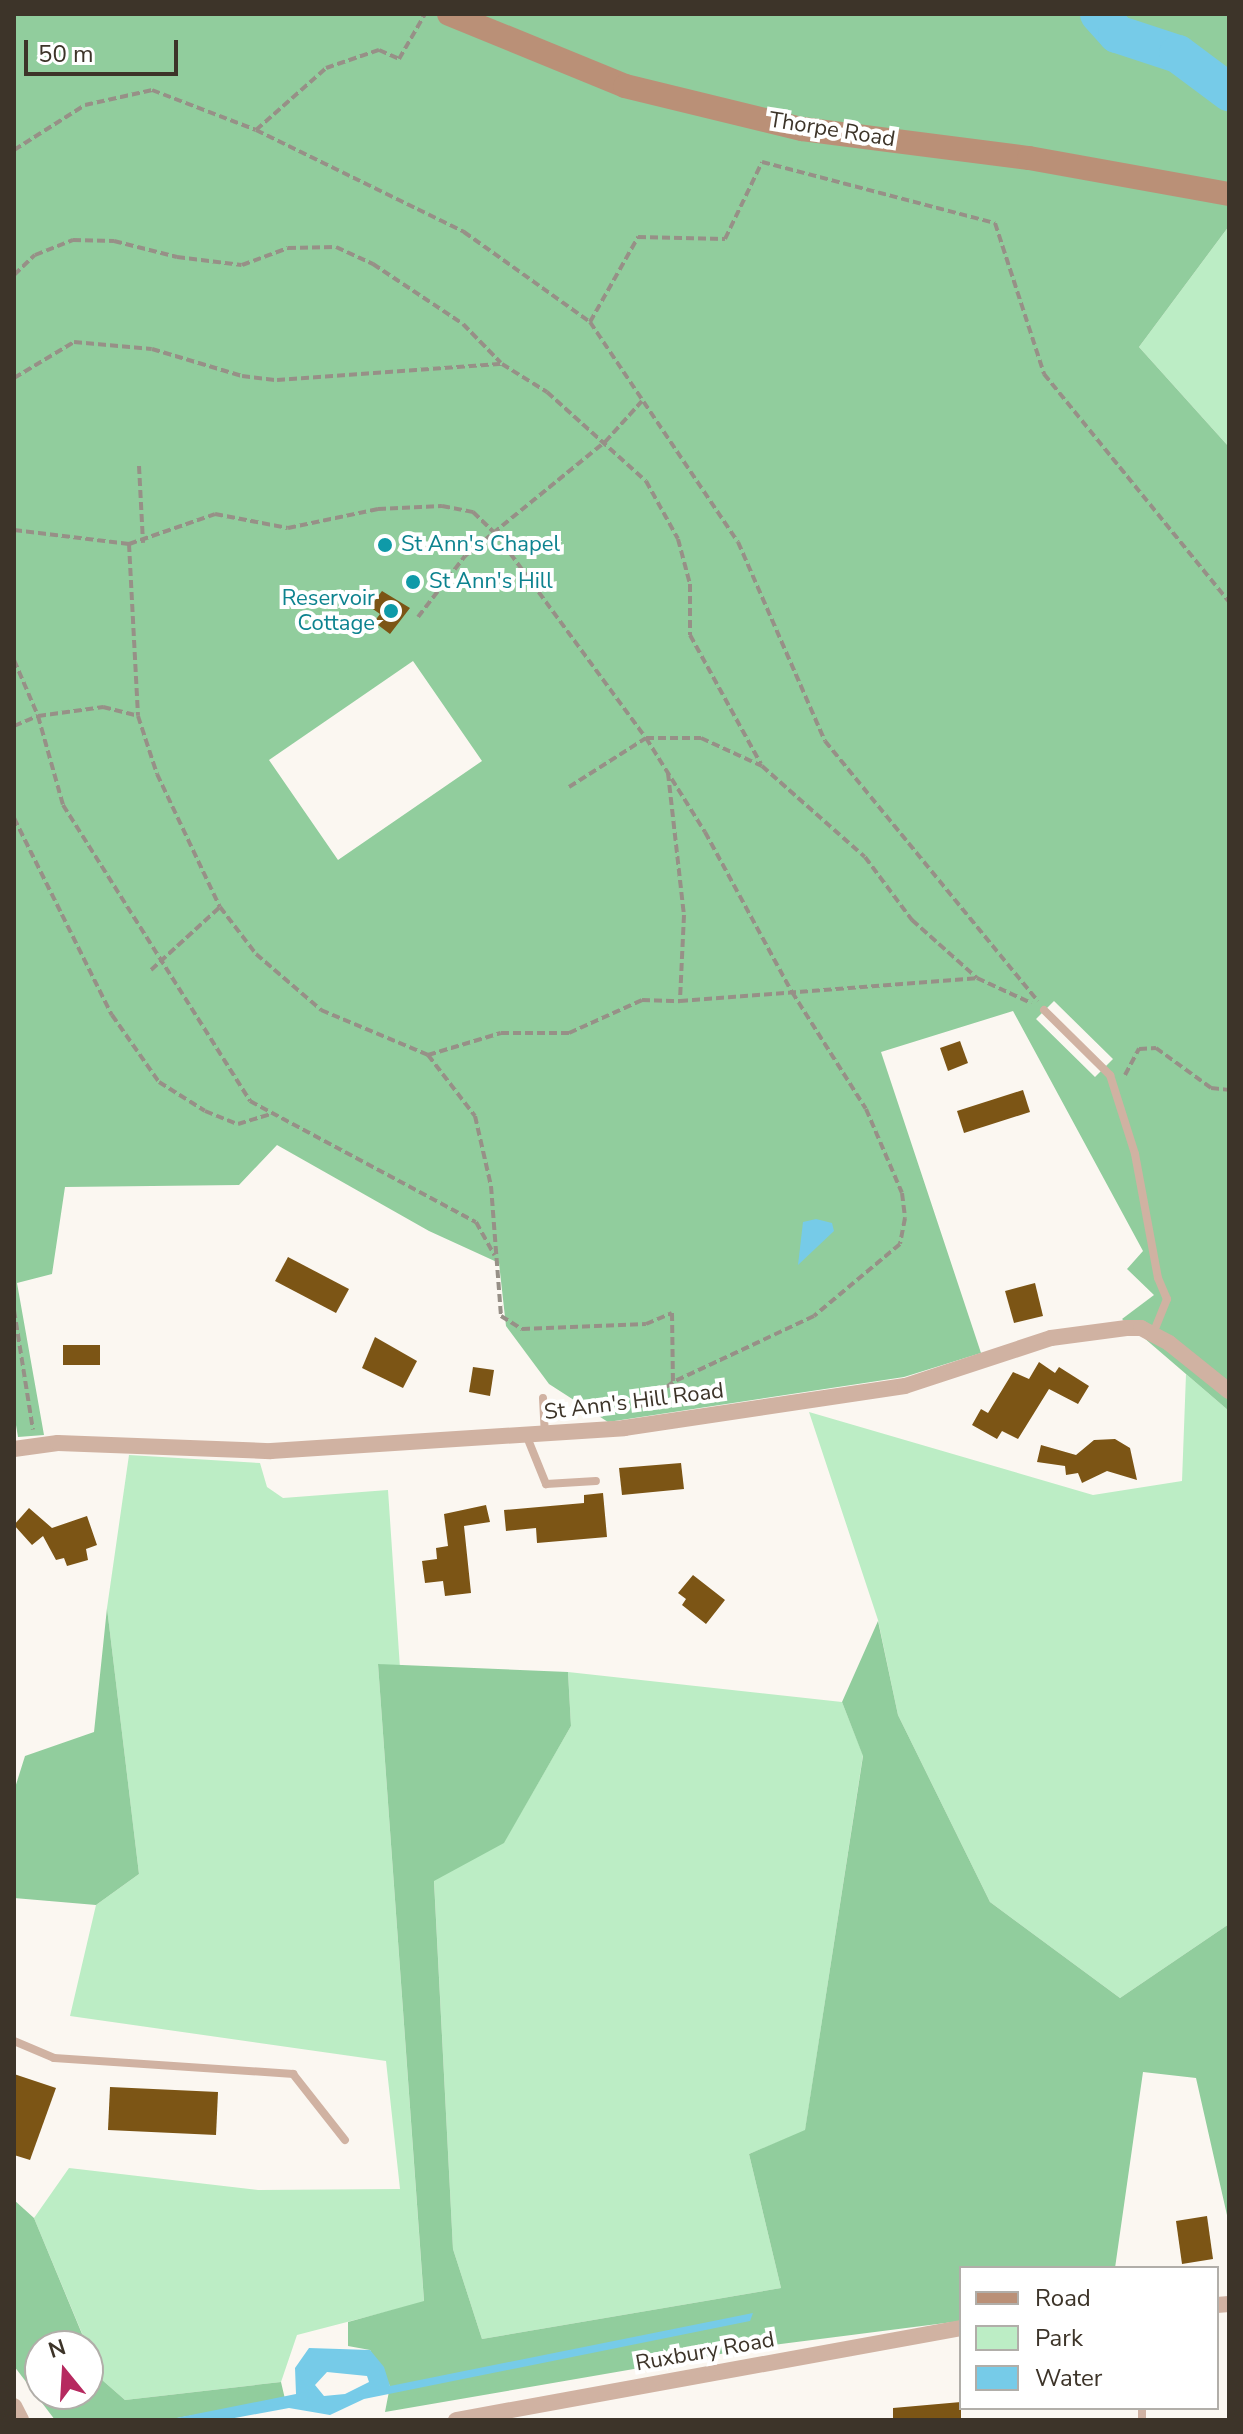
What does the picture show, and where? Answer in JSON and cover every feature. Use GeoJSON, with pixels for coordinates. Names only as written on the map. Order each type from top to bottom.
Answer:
{"type":"FeatureCollection","features":[{"type":"Feature","properties":{"kind":"main road","name":"Thorpe Road"},"geometry":{"type":"LineString","coordinates":[[449,14],[625,86],[802,129],[1029,158],[1229,194]]}},
{"type":"Feature","properties":{"kind":"street","name":"St Ann's Hill Road"},"geometry":{"type":"LineString","coordinates":[[14,1449],[36,1444],[271,1451],[624,1428],[905,1386],[1051,1338],[1126,1328],[1153,1334]]}},
{"type":"Feature","properties":{"kind":"street"},"geometry":{"type":"LineString","coordinates":[[1153,1334],[1229,1391]]}},
{"type":"Feature","properties":{"kind":"street","name":"Ruxbury Road"},"geometry":{"type":"LineString","coordinates":[[456,2420],[483,2418],[959,2328]]}},
{"type":"Feature","properties":{"kind":"street"},"geometry":{"type":"LineString","coordinates":[[14,2406],[21,2420]]}},
{"type":"Feature","properties":{"kind":"lane"},"geometry":{"type":"LineString","coordinates":[[1044,1010],[1110,1075],[1167,1299],[1153,1334]]}},
{"type":"Feature","properties":{"kind":"lane"},"geometry":{"type":"LineString","coordinates":[[543,1398],[536,1436],[546,1484],[596,1481]]}},
{"type":"Feature","properties":{"kind":"lane"},"geometry":{"type":"LineString","coordinates":[[14,2041],[54,2058],[293,2074],[345,2140]]}},
{"type":"Feature","properties":{"kind":"path"},"geometry":{"type":"LineString","coordinates":[[256,130],[326,68],[379,50],[399,59],[425,14]]}},
{"type":"Feature","properties":{"kind":"path"},"geometry":{"type":"LineString","coordinates":[[14,150],[85,105],[152,90],[256,130],[464,232],[590,322],[738,542],[825,741],[1044,1010]]}},
{"type":"Feature","properties":{"kind":"path"},"geometry":{"type":"LineString","coordinates":[[590,322],[638,237],[725,239],[762,162],[995,223],[1044,374],[1229,602]]}},
{"type":"Feature","properties":{"kind":"path"},"geometry":{"type":"LineString","coordinates":[[14,275],[35,255],[73,240],[114,241],[177,257],[242,265],[288,248],[336,247],[373,264],[463,324],[502,364],[547,392],[646,481],[678,539],[690,584],[690,635],[762,766]]}},
{"type":"Feature","properties":{"kind":"path"},"geometry":{"type":"LineString","coordinates":[[14,378],[74,342],[152,349],[242,376],[277,380],[502,364]]}},
{"type":"Feature","properties":{"kind":"path"},"geometry":{"type":"LineString","coordinates":[[418,617],[465,556],[496,534],[605,442],[642,400]]}},
{"type":"Feature","properties":{"kind":"path"},"geometry":{"type":"LineString","coordinates":[[139,466],[143,543]]}},
{"type":"Feature","properties":{"kind":"path"},"geometry":{"type":"LineString","coordinates":[[14,530],[129,544],[143,543],[215,514],[288,528],[378,509],[442,506],[473,512],[496,534],[646,738],[668,771],[792,992],[866,1109],[902,1193],[905,1218],[900,1244],[814,1316],[656,1392],[624,1428]]}},
{"type":"Feature","properties":{"kind":"path"},"geometry":{"type":"LineString","coordinates":[[129,544],[138,716],[157,774],[220,907],[256,954],[321,1010],[428,1055],[475,1116],[491,1186],[501,1316],[522,1329],[646,1324],[672,1313],[673,1382]]}},
{"type":"Feature","properties":{"kind":"path"},"geometry":{"type":"LineString","coordinates":[[14,660],[38,716],[63,805],[158,961],[250,1101],[476,1222],[494,1255]]}},
{"type":"Feature","properties":{"kind":"path"},"geometry":{"type":"LineString","coordinates":[[14,726],[38,716],[103,707],[138,716]]}},
{"type":"Feature","properties":{"kind":"path"},"geometry":{"type":"LineString","coordinates":[[569,787],[646,738],[701,738],[762,766],[865,857],[912,920],[977,978],[1044,1010]]}},
{"type":"Feature","properties":{"kind":"path"},"geometry":{"type":"LineString","coordinates":[[668,771],[684,915],[680,1001]]}},
{"type":"Feature","properties":{"kind":"path"},"geometry":{"type":"LineString","coordinates":[[14,818],[112,1015],[159,1082],[205,1111],[238,1124],[270,1114]]}},
{"type":"Feature","properties":{"kind":"path"},"geometry":{"type":"LineString","coordinates":[[151,970],[220,907]]}},
{"type":"Feature","properties":{"kind":"path"},"geometry":{"type":"LineString","coordinates":[[428,1055],[501,1033],[569,1033],[642,1000],[680,1001],[977,978]]}},
{"type":"Feature","properties":{"kind":"path"},"geometry":{"type":"LineString","coordinates":[[1118,1102],[1121,1082],[1139,1049],[1156,1048],[1211,1088],[1229,1090]]}},
{"type":"Feature","properties":{"kind":"path"},"geometry":{"type":"LineString","coordinates":[[14,1310],[36,1444]]}},
{"type":"Feature","properties":{"kind":"green space"},"geometry":{"type":"Polygon","coordinates":[[[14,14],[1229,14],[1229,226],[1139,347],[1229,447],[1229,1411],[1122,1319],[1154,1295],[1127,1269],[1143,1251],[1013,1011],[881,1052],[981,1353],[904,1377],[608,1422],[549,1384],[506,1326],[499,1263],[429,1231],[277,1145],[239,1185],[65,1187],[52,1274],[17,1283],[44,1435],[18,1437],[14,1413],[14,14]],[[413,661],[269,760],[338,860],[482,761],[413,661]],[[1054,1001],[1036,1019],[1095,1077],[1113,1059],[1054,1001]]]}},
{"type":"Feature","properties":{"kind":"green space"},"geometry":{"type":"Polygon","coordinates":[[[1229,226],[1229,447],[1139,347],[1229,226]]]}},
{"type":"Feature","properties":{"kind":"green space"},"geometry":{"type":"Polygon","coordinates":[[[1186,1374],[1229,1411],[1229,1924],[1120,1998],[990,1902],[898,1715],[878,1620],[809,1412],[1093,1495],[1182,1481],[1186,1374]]]}},
{"type":"Feature","properties":{"kind":"green space"},"geometry":{"type":"Polygon","coordinates":[[[129,1455],[260,1463],[267,1487],[283,1498],[388,1490],[400,1668],[378,1664],[424,2302],[297,2335],[281,2382],[125,2400],[104,2382],[104,2330],[81,2330],[34,2218],[69,2168],[258,2190],[400,2189],[386,2061],[70,2016],[96,1905],[139,1874],[107,1608],[129,1455]]]}},
{"type":"Feature","properties":{"kind":"green space"},"geometry":{"type":"Polygon","coordinates":[[[107,1608],[139,1874],[96,1905],[14,1898],[14,1791],[25,1756],[94,1732],[107,1608]]]}},
{"type":"Feature","properties":{"kind":"green space"},"geometry":{"type":"Polygon","coordinates":[[[878,1621],[898,1715],[990,1902],[1120,1998],[1229,1924],[1229,2224],[1196,2078],[1143,2072],[1115,2266],[959,2266],[959,2321],[773,2345],[385,2412],[390,2386],[370,2350],[348,2346],[348,2322],[424,2301],[378,1664],[568,1672],[571,1726],[504,1843],[434,1881],[453,2249],[482,2339],[781,2288],[749,2154],[805,2130],[863,1756],[842,1702],[878,1621]]]}},
{"type":"Feature","properties":{"kind":"green space"},"geometry":{"type":"Polygon","coordinates":[[[568,1672],[842,1702],[863,1755],[805,2131],[749,2154],[781,2288],[482,2339],[453,2249],[434,1880],[504,1842],[571,1726],[568,1672]]]}},
{"type":"Feature","properties":{"kind":"green space"},"geometry":{"type":"Polygon","coordinates":[[[14,2200],[34,2218],[80,2330],[24,2330],[24,2379],[14,2366],[14,2200]]]}},
{"type":"Feature","properties":{"kind":"green space"},"geometry":{"type":"Polygon","coordinates":[[[104,2382],[125,2400],[281,2382],[285,2399],[166,2420],[55,2420],[47,2410],[104,2410],[104,2382]]]}},
{"type":"Feature","properties":{"kind":"water"},"geometry":{"type":"Polygon","coordinates":[[[1145,34],[1183,50],[1229,86],[1229,99],[1212,91],[1179,62],[1140,46],[1145,34]]]}},
{"type":"Feature","properties":{"kind":"water"},"geometry":{"type":"Polygon","coordinates":[[[816,1219],[832,1223],[834,1231],[798,1265],[803,1222],[816,1219]]]}},
{"type":"Feature","properties":{"kind":"water"},"geometry":{"type":"Polygon","coordinates":[[[753,2313],[750,2321],[364,2399],[330,2415],[289,2408],[224,2420],[166,2420],[296,2394],[295,2368],[309,2348],[370,2350],[384,2367],[390,2386],[753,2313]],[[327,2372],[315,2385],[324,2396],[345,2394],[369,2382],[367,2376],[327,2372]]]}},
{"type":"Feature","properties":{"kind":"building","name":"Reservoir Cottage"},"geometry":{"type":"Polygon","coordinates":[[[382,591],[410,608],[390,634],[374,622],[380,614],[370,607],[382,591]]]}},
{"type":"Feature","properties":{"kind":"building"},"geometry":{"type":"Polygon","coordinates":[[[960,1041],[968,1063],[948,1071],[940,1048],[960,1041]]]}},
{"type":"Feature","properties":{"kind":"building"},"geometry":{"type":"Polygon","coordinates":[[[1023,1090],[1030,1112],[964,1133],[957,1111],[1023,1090]]]}},
{"type":"Feature","properties":{"kind":"building"},"geometry":{"type":"Polygon","coordinates":[[[288,1257],[349,1289],[336,1313],[275,1281],[288,1257]]]}},
{"type":"Feature","properties":{"kind":"building"},"geometry":{"type":"Polygon","coordinates":[[[1035,1283],[1043,1316],[1014,1323],[1005,1291],[1035,1283]]]}},
{"type":"Feature","properties":{"kind":"building"},"geometry":{"type":"Polygon","coordinates":[[[375,1337],[417,1361],[403,1388],[362,1368],[375,1337]]]}},
{"type":"Feature","properties":{"kind":"building"},"geometry":{"type":"Polygon","coordinates":[[[63,1345],[100,1345],[100,1365],[63,1365],[63,1345]]]}},
{"type":"Feature","properties":{"kind":"building"},"geometry":{"type":"Polygon","coordinates":[[[1039,1362],[1055,1373],[1059,1367],[1089,1386],[1078,1404],[1049,1389],[1018,1439],[1002,1431],[997,1439],[972,1425],[981,1409],[988,1413],[1013,1372],[1029,1379],[1039,1362]]]}},
{"type":"Feature","properties":{"kind":"building"},"geometry":{"type":"Polygon","coordinates":[[[473,1367],[494,1370],[490,1396],[469,1392],[473,1367]]]}},
{"type":"Feature","properties":{"kind":"building"},"geometry":{"type":"Polygon","coordinates":[[[1115,1439],[1130,1448],[1137,1480],[1107,1471],[1082,1483],[1078,1473],[1066,1475],[1065,1466],[1037,1462],[1041,1445],[1076,1455],[1094,1440],[1115,1439]]]}},
{"type":"Feature","properties":{"kind":"building"},"geometry":{"type":"Polygon","coordinates":[[[681,1463],[684,1489],[622,1495],[619,1468],[681,1463]]]}},
{"type":"Feature","properties":{"kind":"building"},"geometry":{"type":"Polygon","coordinates":[[[603,1493],[607,1537],[537,1543],[536,1528],[506,1531],[504,1510],[584,1503],[584,1495],[603,1493]]]}},
{"type":"Feature","properties":{"kind":"building"},"geometry":{"type":"Polygon","coordinates":[[[486,1505],[490,1522],[464,1526],[471,1593],[445,1596],[443,1581],[425,1583],[422,1561],[437,1559],[436,1548],[448,1546],[444,1514],[486,1505]]]}},
{"type":"Feature","properties":{"kind":"building"},"geometry":{"type":"Polygon","coordinates":[[[29,1508],[52,1528],[87,1516],[97,1545],[86,1549],[88,1560],[67,1566],[64,1558],[56,1560],[43,1536],[32,1545],[14,1525],[29,1508]]]}},
{"type":"Feature","properties":{"kind":"building"},"geometry":{"type":"Polygon","coordinates":[[[693,1575],[725,1600],[706,1624],[682,1605],[686,1599],[678,1593],[693,1575]]]}},
{"type":"Feature","properties":{"kind":"building"},"geometry":{"type":"Polygon","coordinates":[[[14,2074],[56,2088],[30,2160],[14,2155],[14,2074]]]}},
{"type":"Feature","properties":{"kind":"building"},"geometry":{"type":"Polygon","coordinates":[[[110,2087],[218,2092],[216,2135],[108,2130],[110,2087]]]}},
{"type":"Feature","properties":{"kind":"building"},"geometry":{"type":"Polygon","coordinates":[[[1207,2216],[1213,2259],[1182,2264],[1176,2221],[1207,2216]]]}},
{"type":"Feature","properties":{"kind":"building"},"geometry":{"type":"Polygon","coordinates":[[[959,2402],[961,2420],[893,2420],[893,2408],[959,2402]]]}},
{"type":"Feature","properties":{"kind":"waterway"},"geometry":{"type":"LineString","coordinates":[[1099,14],[1117,34],[1178,54],[1229,92]]}},
{"type":"Feature","properties":{"kind":"place","name":"St Ann's Chapel"},"geometry":{"type":"Point","coordinates":[385,545]}},
{"type":"Feature","properties":{"kind":"place","name":"St Ann's Hill"},"geometry":{"type":"Point","coordinates":[413,582]}},
{"type":"Feature","properties":{"kind":"place","name":"Reservoir Cottage"},"geometry":{"type":"Point","coordinates":[391,611]}}]}
